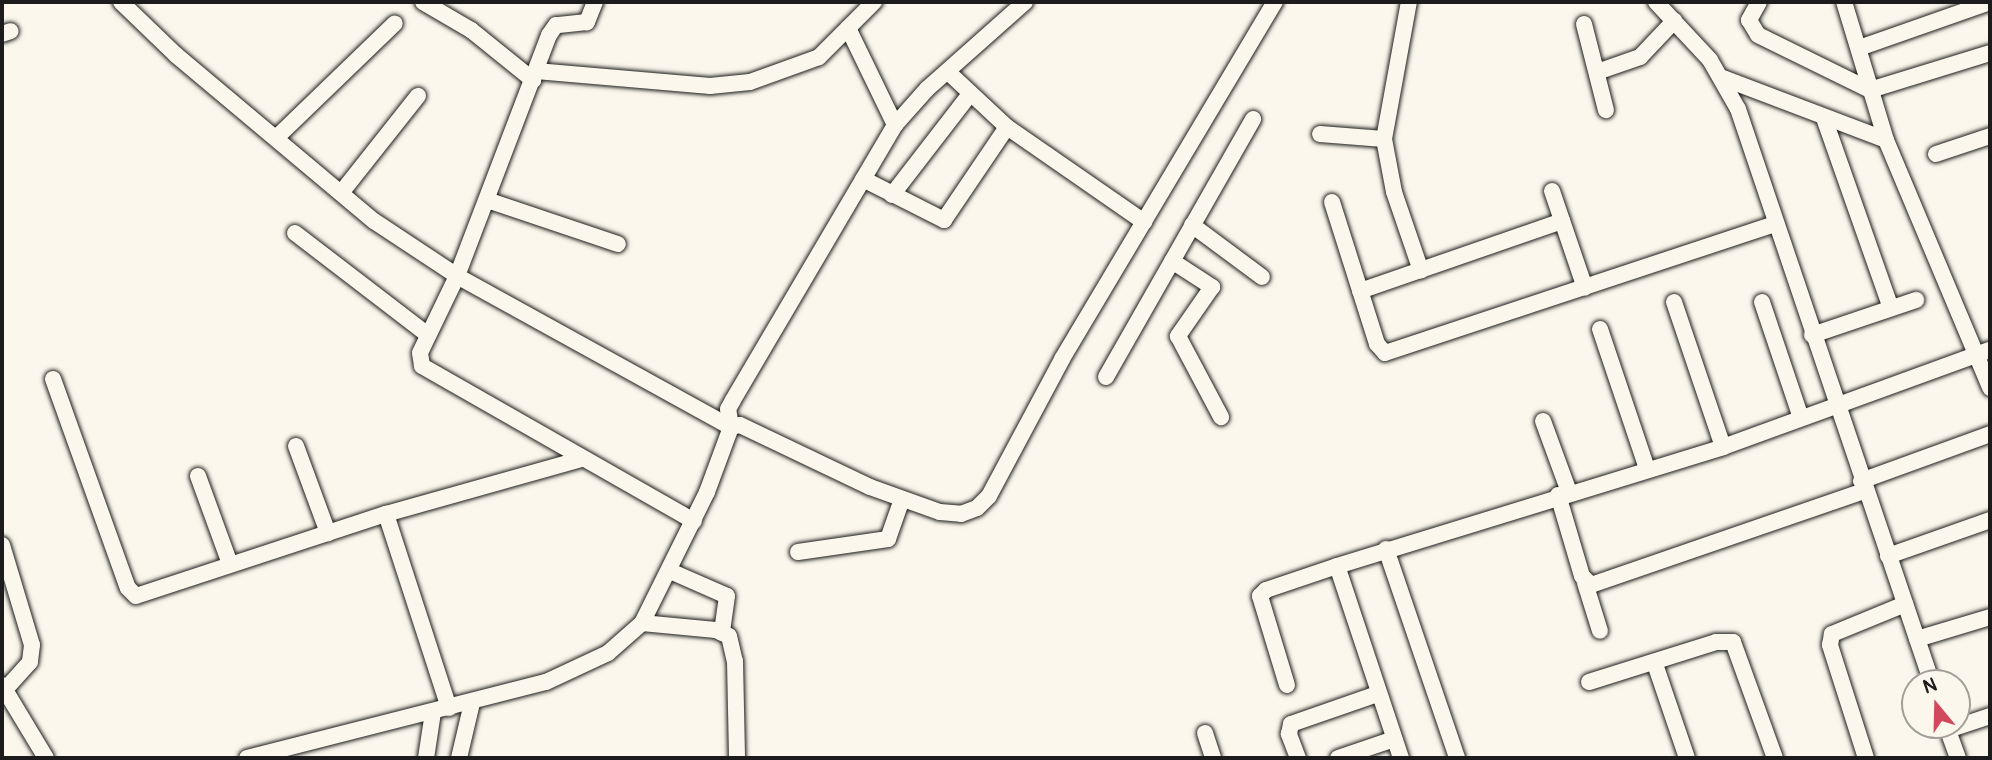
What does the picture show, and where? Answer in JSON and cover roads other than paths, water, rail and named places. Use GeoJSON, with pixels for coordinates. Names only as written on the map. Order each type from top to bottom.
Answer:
{"type":"FeatureCollection","features":[{"type":"Feature","properties":{"kind":"street"},"geometry":{"type":"LineString","coordinates":[[121,2],[176,55],[341,193],[414,250],[731,427],[740,425],[841,476],[940,513],[961,514],[977,508],[989,496],[1045,387],[1275,2]]}},
{"type":"Feature","properties":{"kind":"street"},"geometry":{"type":"LineString","coordinates":[[423,2],[471,30],[535,75],[727,85],[798,67],[819,57],[874,2]]}},
{"type":"Feature","properties":{"kind":"street"},"geometry":{"type":"LineString","coordinates":[[595,2],[587,22],[552,29],[457,276],[420,353],[422,366],[694,521]]}},
{"type":"Feature","properties":{"kind":"street"},"geometry":{"type":"LineString","coordinates":[[247,758],[472,703],[578,669],[608,653],[642,623],[694,521],[731,427],[728,409],[895,125],[1025,2]]}},
{"type":"Feature","properties":{"kind":"street"},"geometry":{"type":"LineString","coordinates":[[1409,2],[1384,139],[1394,192],[1421,271]]}},
{"type":"Feature","properties":{"kind":"street"},"geometry":{"type":"LineString","coordinates":[[1656,2],[1723,78],[1927,669]]}},
{"type":"Feature","properties":{"kind":"street"},"geometry":{"type":"LineString","coordinates":[[1759,2],[1749,20],[1758,35],[1870,90],[1990,53]]}},
{"type":"Feature","properties":{"kind":"street"},"geometry":{"type":"LineString","coordinates":[[1844,2],[1886,140],[1984,352],[1990,388]]}},
{"type":"Feature","properties":{"kind":"street"},"geometry":{"type":"LineString","coordinates":[[1859,48],[1990,2]]}},
{"type":"Feature","properties":{"kind":"street"},"geometry":{"type":"LineString","coordinates":[[1597,72],[1640,57],[1674,21]]}},
{"type":"Feature","properties":{"kind":"street"},"geometry":{"type":"LineString","coordinates":[[276,138],[395,23]]}},
{"type":"Feature","properties":{"kind":"street"},"geometry":{"type":"LineString","coordinates":[[1584,24],[1606,110]]}},
{"type":"Feature","properties":{"kind":"street"},"geometry":{"type":"LineString","coordinates":[[848,29],[895,125]]}},
{"type":"Feature","properties":{"kind":"street"},"geometry":{"type":"LineString","coordinates":[[948,72],[1007,127],[1144,222]]}},
{"type":"Feature","properties":{"kind":"street"},"geometry":{"type":"LineString","coordinates":[[1723,78],[1886,140]]}},
{"type":"Feature","properties":{"kind":"street"},"geometry":{"type":"LineString","coordinates":[[892,195],[970,94]]}},
{"type":"Feature","properties":{"kind":"street"},"geometry":{"type":"LineString","coordinates":[[341,193],[418,96]]}},
{"type":"Feature","properties":{"kind":"street"},"geometry":{"type":"LineString","coordinates":[[1824,118],[1891,309]]}},
{"type":"Feature","properties":{"kind":"street"},"geometry":{"type":"LineString","coordinates":[[1106,377],[1253,119]]}},
{"type":"Feature","properties":{"kind":"street"},"geometry":{"type":"LineString","coordinates":[[863,179],[941,220],[948,217],[1007,127]]}},
{"type":"Feature","properties":{"kind":"street"},"geometry":{"type":"LineString","coordinates":[[1320,134],[1384,139]]}},
{"type":"Feature","properties":{"kind":"street"},"geometry":{"type":"LineString","coordinates":[[1936,154],[1990,136]]}},
{"type":"Feature","properties":{"kind":"street"},"geometry":{"type":"LineString","coordinates":[[1552,191],[1585,288]]}},
{"type":"Feature","properties":{"kind":"street"},"geometry":{"type":"LineString","coordinates":[[487,200],[618,244]]}},
{"type":"Feature","properties":{"kind":"street"},"geometry":{"type":"LineString","coordinates":[[1332,202],[1380,350],[1385,353],[1775,224]]}},
{"type":"Feature","properties":{"kind":"street"},"geometry":{"type":"LineString","coordinates":[[1360,291],[1562,221]]}},
{"type":"Feature","properties":{"kind":"street"},"geometry":{"type":"LineString","coordinates":[[1192,225],[1262,277]]}},
{"type":"Feature","properties":{"kind":"street"},"geometry":{"type":"LineString","coordinates":[[295,233],[428,335]]}},
{"type":"Feature","properties":{"kind":"street"},"geometry":{"type":"LineString","coordinates":[[1172,261],[1212,287],[1178,336],[1221,417]]}},
{"type":"Feature","properties":{"kind":"street"},"geometry":{"type":"LineString","coordinates":[[1812,335],[1916,300]]}},
{"type":"Feature","properties":{"kind":"street"},"geometry":{"type":"LineString","coordinates":[[1674,302],[1723,447]]}},
{"type":"Feature","properties":{"kind":"street"},"geometry":{"type":"LineString","coordinates":[[1762,302],[1801,418]]}},
{"type":"Feature","properties":{"kind":"street"},"geometry":{"type":"LineString","coordinates":[[1600,329],[1647,469]]}},
{"type":"Feature","properties":{"kind":"street"},"geometry":{"type":"LineString","coordinates":[[1287,685],[1260,596],[1266,590],[1564,493],[1723,447],[1984,352]]}},
{"type":"Feature","properties":{"kind":"street"},"geometry":{"type":"LineString","coordinates":[[53,379],[131,594],[146,594],[386,514],[582,458]]}},
{"type":"Feature","properties":{"kind":"street"},"geometry":{"type":"LineString","coordinates":[[1543,421],[1600,631]]}},
{"type":"Feature","properties":{"kind":"street"},"geometry":{"type":"LineString","coordinates":[[1585,583],[1601,583],[1863,486],[1990,434]]}},
{"type":"Feature","properties":{"kind":"street"},"geometry":{"type":"LineString","coordinates":[[296,446],[328,533]]}},
{"type":"Feature","properties":{"kind":"street"},"geometry":{"type":"LineString","coordinates":[[198,476],[230,564]]}},
{"type":"Feature","properties":{"kind":"street"},"geometry":{"type":"LineString","coordinates":[[798,552],[888,539],[902,499]]}},
{"type":"Feature","properties":{"kind":"street"},"geometry":{"type":"LineString","coordinates":[[386,514],[441,710],[426,758]]}},
{"type":"Feature","properties":{"kind":"street"},"geometry":{"type":"LineString","coordinates":[[1888,556],[1990,520]]}},
{"type":"Feature","properties":{"kind":"street"},"geometry":{"type":"LineString","coordinates":[[2,545],[32,645],[30,662],[4,687],[46,758]]}},
{"type":"Feature","properties":{"kind":"street"},"geometry":{"type":"LineString","coordinates":[[1386,549],[1457,758]]}},
{"type":"Feature","properties":{"kind":"street"},"geometry":{"type":"LineString","coordinates":[[1337,566],[1377,694],[1401,758]]}},
{"type":"Feature","properties":{"kind":"street"},"geometry":{"type":"LineString","coordinates":[[670,571],[727,596],[722,633]]}},
{"type":"Feature","properties":{"kind":"street"},"geometry":{"type":"LineString","coordinates":[[1866,758],[1830,645],[1832,634],[1905,604]]}},
{"type":"Feature","properties":{"kind":"street"},"geometry":{"type":"LineString","coordinates":[[1917,639],[1990,617]]}},
{"type":"Feature","properties":{"kind":"street"},"geometry":{"type":"LineString","coordinates":[[642,623],[729,636],[736,661],[737,758]]}},
{"type":"Feature","properties":{"kind":"street"},"geometry":{"type":"LineString","coordinates":[[1589,681],[1655,664],[1716,642],[1733,642],[1775,758]]}},
{"type":"Feature","properties":{"kind":"street"},"geometry":{"type":"LineString","coordinates":[[1655,664],[1687,758]]}},
{"type":"Feature","properties":{"kind":"street"},"geometry":{"type":"LineString","coordinates":[[1298,758],[1289,734],[1291,724],[1377,694]]}},
{"type":"Feature","properties":{"kind":"street"},"geometry":{"type":"LineString","coordinates":[[459,758],[472,703]]}},
{"type":"Feature","properties":{"kind":"street"},"geometry":{"type":"LineString","coordinates":[[1971,721],[1990,716]]}},
{"type":"Feature","properties":{"kind":"street"},"geometry":{"type":"LineString","coordinates":[[1205,733],[1213,758]]}},
{"type":"Feature","properties":{"kind":"street"},"geometry":{"type":"LineString","coordinates":[[1338,758],[1394,739]]}},
{"type":"Feature","properties":{"kind":"street"},"geometry":{"type":"LineString","coordinates":[[1951,739],[1958,758]]}}]}
